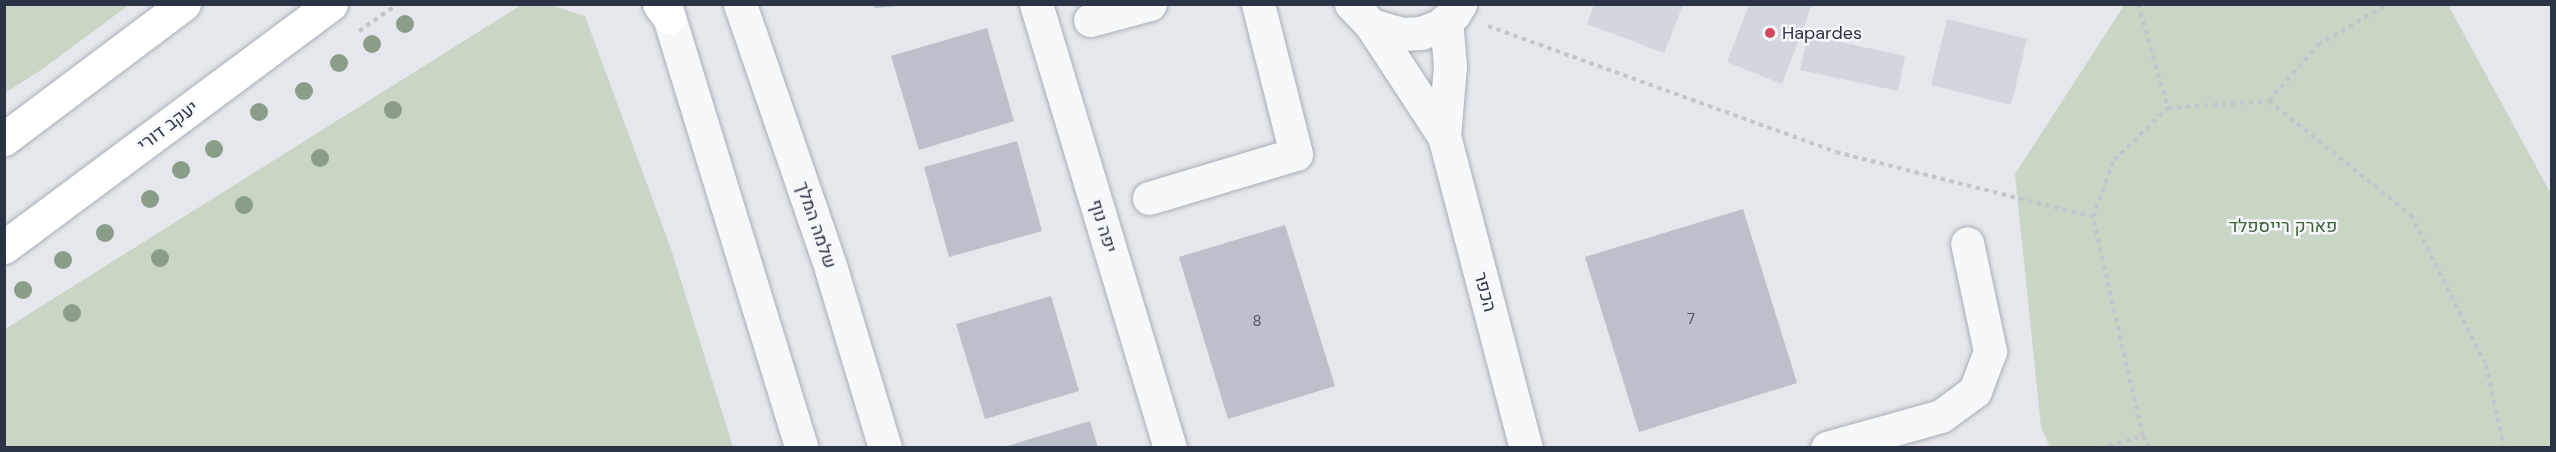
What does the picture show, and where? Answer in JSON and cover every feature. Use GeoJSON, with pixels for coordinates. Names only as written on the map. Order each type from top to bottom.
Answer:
{"type":"FeatureCollection","features":[{"type":"Feature","properties":{"kind":"main road"},"geometry":{"type":"LineString","coordinates":[[4,139],[184,4]]}},
{"type":"Feature","properties":{"kind":"main road","name":"יעקב דורי"},"geometry":{"type":"LineString","coordinates":[[4,247],[331,4]]}},
{"type":"Feature","properties":{"kind":"street","name":"שלמה המלך"},"geometry":{"type":"LineString","coordinates":[[740,4],[831,269],[885,447]]}},
{"type":"Feature","properties":{"kind":"street","name":"יפה נוף"},"geometry":{"type":"LineString","coordinates":[[1036,4],[1170,447]]}},
{"type":"Feature","properties":{"kind":"street"},"geometry":{"type":"LineString","coordinates":[[1090,21],[1150,4]]}},
{"type":"Feature","properties":{"kind":"street"},"geometry":{"type":"LineString","coordinates":[[1149,198],[1296,154],[1258,4]]}},
{"type":"Feature","properties":{"kind":"street"},"geometry":{"type":"LineString","coordinates":[[664,9],[802,447]]}},
{"type":"Feature","properties":{"kind":"street"},"geometry":{"type":"LineString","coordinates":[[1361,15],[1402,34],[1421,33],[1453,13]]}},
{"type":"Feature","properties":{"kind":"street","name":"הכפר"},"geometry":{"type":"LineString","coordinates":[[1453,13],[1444,136],[1526,447]]}},
{"type":"Feature","properties":{"kind":"street","name":"הכפר"},"geometry":{"type":"LineString","coordinates":[[1361,15],[1444,136]]}},
{"type":"Feature","properties":{"kind":"street"},"geometry":{"type":"LineString","coordinates":[[1827,447],[1941,416],[1975,391],[1990,351],[1967,243]]}},
{"type":"Feature","properties":{"kind":"path"},"geometry":{"type":"LineString","coordinates":[[2138,4],[2168,108]]}},
{"type":"Feature","properties":{"kind":"path"},"geometry":{"type":"LineString","coordinates":[[2269,101],[2318,45],[2388,4]]}},
{"type":"Feature","properties":{"kind":"path"},"geometry":{"type":"LineString","coordinates":[[1453,13],[1836,152],[2093,217]]}},
{"type":"Feature","properties":{"kind":"path"},"geometry":{"type":"LineString","coordinates":[[2149,447],[2143,436],[2093,217],[2114,160],[2168,108],[2269,101],[2411,214],[2486,365],[2504,447]]}},
{"type":"Feature","properties":{"kind":"path"},"geometry":{"type":"LineString","coordinates":[[2100,447],[2143,436]]}},
{"type":"Feature","properties":{"kind":"shaded area"},"geometry":{"type":"Polygon","coordinates":[[[1594,4],[1683,5],[1664,53],[1587,24],[1594,4]]]}},
{"type":"Feature","properties":{"kind":"shaded area","name":"Hapardes"},"geometry":{"type":"Polygon","coordinates":[[[1749,5],[1812,5],[1782,84],[1727,62],[1749,5]]]}},
{"type":"Feature","properties":{"kind":"shaded area"},"geometry":{"type":"Polygon","coordinates":[[[1947,19],[2027,39],[2011,105],[1931,85],[1947,19]]]}},
{"type":"Feature","properties":{"kind":"shaded area"},"geometry":{"type":"Polygon","coordinates":[[[1808,35],[1905,56],[1898,91],[1800,70],[1808,35]]]}},
{"type":"Feature","properties":{"kind":"green space"},"geometry":{"type":"Polygon","coordinates":[[[5,4],[129,5],[41,70],[5,93],[5,4]]]}},
{"type":"Feature","properties":{"kind":"green space","name":"פארק רייספלד"},"geometry":{"type":"Polygon","coordinates":[[[2125,4],[2448,5],[2551,194],[2551,447],[2050,447],[2041,427],[2015,174],[2125,4]]]}},
{"type":"Feature","properties":{"kind":"green space"},"geometry":{"type":"Polygon","coordinates":[[[521,5],[550,5],[585,16],[671,249],[733,447],[5,447],[5,329],[521,5]]]}},
{"type":"Feature","properties":{"kind":"building"},"geometry":{"type":"Polygon","coordinates":[[[875,4],[897,4],[897,6],[875,8],[875,4]]]}},
{"type":"Feature","properties":{"kind":"building"},"geometry":{"type":"Polygon","coordinates":[[[987,28],[1014,121],[919,150],[891,56],[987,28]]]}},
{"type":"Feature","properties":{"kind":"building"},"geometry":{"type":"Polygon","coordinates":[[[1017,141],[1042,231],[949,257],[924,167],[1017,141]]]}},
{"type":"Feature","properties":{"kind":"building"},"geometry":{"type":"Polygon","coordinates":[[[1743,209],[1797,383],[1639,432],[1585,257],[1743,209]]]}},
{"type":"Feature","properties":{"kind":"building"},"geometry":{"type":"Polygon","coordinates":[[[1285,225],[1335,386],[1228,419],[1179,257],[1285,225]]]}},
{"type":"Feature","properties":{"kind":"building"},"geometry":{"type":"Polygon","coordinates":[[[1051,296],[1079,391],[985,419],[956,324],[1051,296]]]}},
{"type":"Feature","properties":{"kind":"building"},"geometry":{"type":"Polygon","coordinates":[[[1090,421],[1098,448],[1004,448],[1004,447],[1090,421]]]}},
{"type":"Feature","properties":{"kind":"place","name":"Hapardes"},"geometry":{"type":"Point","coordinates":[1770,33]}}]}
